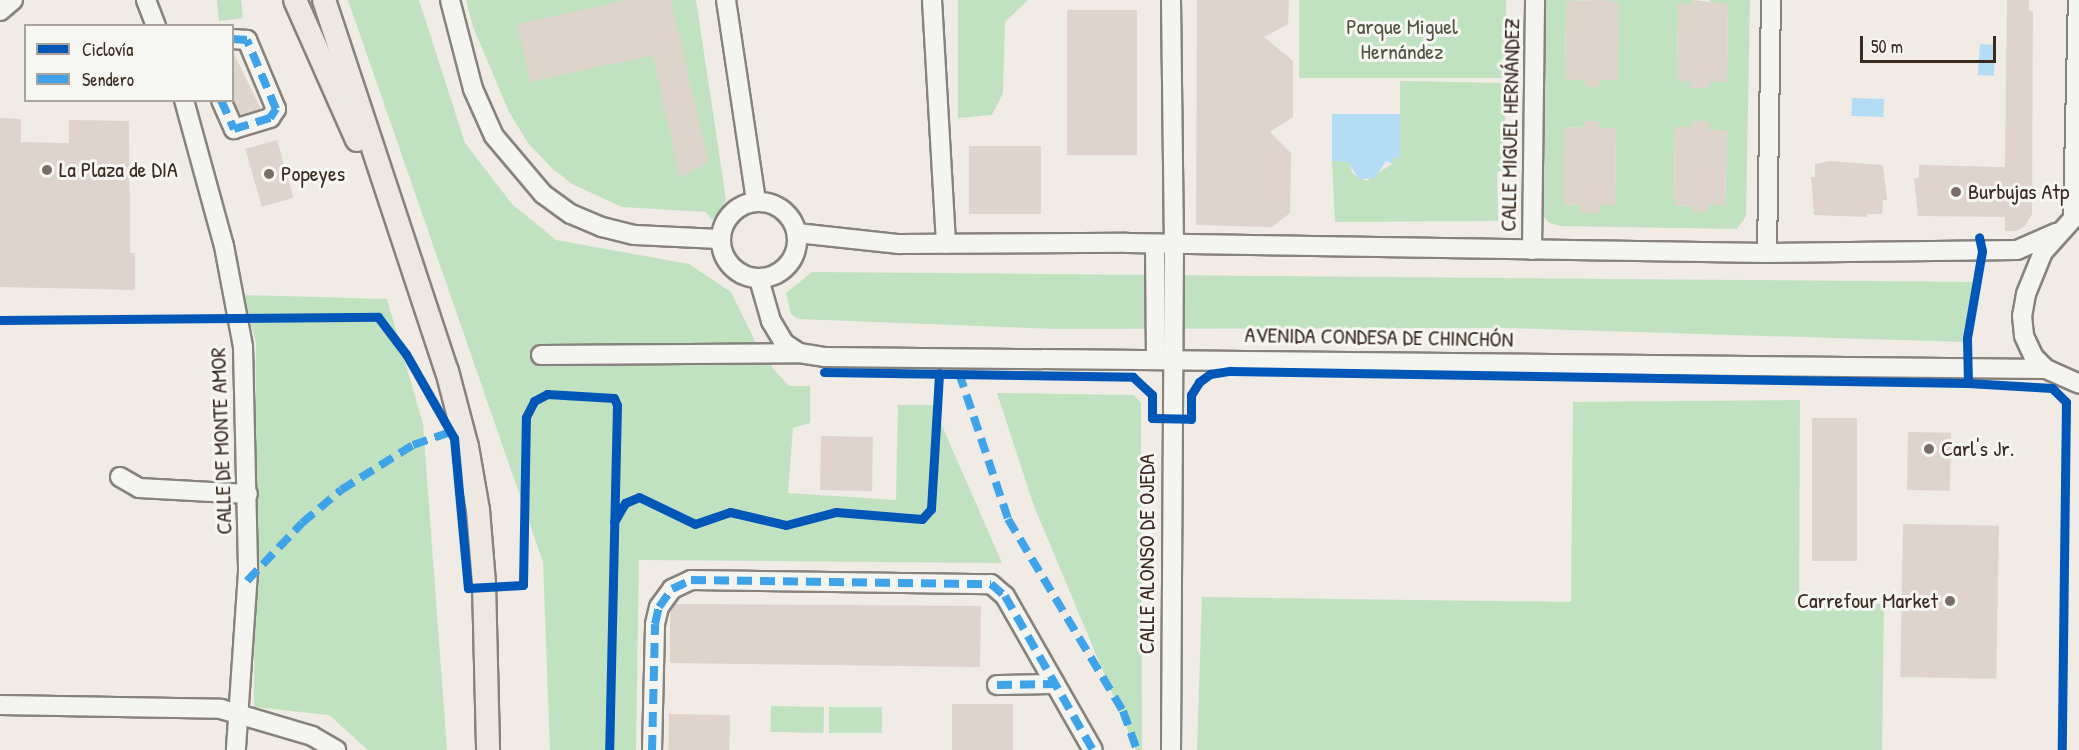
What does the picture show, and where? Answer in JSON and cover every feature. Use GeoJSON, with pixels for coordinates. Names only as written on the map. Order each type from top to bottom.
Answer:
{"type":"FeatureCollection","features":[{"type":"Feature","properties":{"kind":"main road"},"geometry":{"type":"LineString","coordinates":[[295,0],[412,265]]}},
{"type":"Feature","properties":{"kind":"main road"},"geometry":{"type":"LineString","coordinates":[[324,0],[447,370],[478,510],[484,583],[488,750]]}},
{"type":"Feature","properties":{"kind":"street"},"geometry":{"type":"LineString","coordinates":[[0,11],[13,0]]}},
{"type":"Feature","properties":{"kind":"street"},"geometry":{"type":"LineString","coordinates":[[146,0],[155,24]]}},
{"type":"Feature","properties":{"kind":"street"},"geometry":{"type":"LineString","coordinates":[[450,0],[473,89],[494,136],[543,194],[571,214],[602,227],[634,235],[720,239]]}},
{"type":"Feature","properties":{"kind":"street"},"geometry":{"type":"LineString","coordinates":[[726,0],[756,201]]}},
{"type":"Feature","properties":{"kind":"street"},"geometry":{"type":"LineString","coordinates":[[932,0],[945,244]]}},
{"type":"Feature","properties":{"kind":"street"},"geometry":{"type":"LineString","coordinates":[[1164,359],[1174,244],[1171,0]]}},
{"type":"Feature","properties":{"kind":"street","name":"CALLE MIGUEL HERNÁNDEZ"},"geometry":{"type":"LineString","coordinates":[[1532,250],[1535,0]]}},
{"type":"Feature","properties":{"kind":"street"},"geometry":{"type":"LineString","coordinates":[[1767,253],[1771,0]]}},
{"type":"Feature","properties":{"kind":"street"},"geometry":{"type":"LineString","coordinates":[[2078,0],[2076,214],[2056,233],[2033,276],[2022,316],[2027,346],[2046,369],[2079,384]]}},
{"type":"Feature","properties":{"kind":"street"},"geometry":{"type":"LineString","coordinates":[[222,102],[234,129],[270,118],[276,110],[247,40],[234,39]]}},
{"type":"Feature","properties":{"kind":"street","name":"CALLE DE MONTE AMOR"},"geometry":{"type":"LineString","coordinates":[[185,102],[224,246],[243,347],[248,494],[241,713],[236,750]]}},
{"type":"Feature","properties":{"kind":"street"},"geometry":{"type":"LineString","coordinates":[[756,201],[767,202],[787,213],[797,233],[794,255],[788,265],[770,277],[759,279],[736,271],[727,262],[720,239],[722,227],[735,209],[756,201]]}},
{"type":"Feature","properties":{"kind":"street"},"geometry":{"type":"LineString","coordinates":[[797,233],[899,244],[1174,244],[1767,253],[2017,250],[2056,233]]}},
{"type":"Feature","properties":{"kind":"street"},"geometry":{"type":"LineString","coordinates":[[1155,244],[1164,359]]}},
{"type":"Feature","properties":{"kind":"street"},"geometry":{"type":"LineString","coordinates":[[759,279],[771,321],[784,343],[800,353]]}},
{"type":"Feature","properties":{"kind":"street","name":"AVENIDA CONDESA DE CHINCHÓN"},"geometry":{"type":"LineString","coordinates":[[542,355],[800,353],[824,357],[2046,369]]}},
{"type":"Feature","properties":{"kind":"street","name":"CALLE ALONSO DE OJEDA"},"geometry":{"type":"LineString","coordinates":[[1164,359],[1171,750]]}},
{"type":"Feature","properties":{"kind":"street"},"geometry":{"type":"LineString","coordinates":[[120,477],[139,488],[248,494]]}},
{"type":"Feature","properties":{"kind":"street"},"geometry":{"type":"LineString","coordinates":[[652,750],[655,624],[659,607],[672,589],[691,580],[991,584],[1005,596],[1093,750]]}},
{"type":"Feature","properties":{"kind":"street"},"geometry":{"type":"LineString","coordinates":[[997,685],[1055,684]]}},
{"type":"Feature","properties":{"kind":"street"},"geometry":{"type":"LineString","coordinates":[[0,705],[221,709],[241,713],[312,736],[336,750]]}},
{"type":"Feature","properties":{"kind":"green space"},"geometry":{"type":"Polygon","coordinates":[[[217,0],[241,0],[243,18],[219,21],[217,0]]]}},
{"type":"Feature","properties":{"kind":"green space"},"geometry":{"type":"Polygon","coordinates":[[[348,0],[419,0],[465,143],[512,204],[556,240],[689,264],[731,292],[755,341],[775,371],[789,386],[810,386],[810,423],[793,428],[788,493],[896,500],[898,405],[933,405],[1002,563],[639,560],[636,750],[550,750],[543,562],[348,0]]]}},
{"type":"Feature","properties":{"kind":"green space"},"geometry":{"type":"Polygon","coordinates":[[[466,0],[696,0],[726,199],[722,210],[712,220],[706,212],[622,207],[572,184],[552,168],[528,143],[509,112],[473,27],[466,0]]]}},
{"type":"Feature","properties":{"kind":"green space"},"geometry":{"type":"Polygon","coordinates":[[[958,0],[1028,0],[1005,22],[1003,93],[992,115],[958,118],[958,0]]]}},
{"type":"Feature","properties":{"kind":"green space","name":"Parque Miguel Hernández"},"geometry":{"type":"Polygon","coordinates":[[[1299,0],[1506,0],[1506,78],[1299,78],[1299,0]]]}},
{"type":"Feature","properties":{"kind":"green space"},"geometry":{"type":"Polygon","coordinates":[[[1546,0],[1585,0],[1566,2],[1565,79],[1585,80],[1585,86],[1599,87],[1600,80],[1618,80],[1601,0],[1693,0],[1693,4],[1678,4],[1677,81],[1691,81],[1691,88],[1709,88],[1709,82],[1727,82],[1728,5],[1710,4],[1710,0],[1750,0],[1746,216],[1737,229],[1561,226],[1549,223],[1543,216],[1546,0]],[[1584,121],[1584,127],[1563,128],[1563,204],[1580,205],[1600,212],[1600,205],[1615,205],[1616,128],[1599,128],[1599,121],[1584,121]],[[1693,121],[1691,127],[1675,127],[1674,205],[1692,206],[1692,212],[1706,212],[1707,205],[1725,205],[1727,131],[1709,130],[1708,122],[1693,121]]]}},
{"type":"Feature","properties":{"kind":"green space"},"geometry":{"type":"Polygon","coordinates":[[[1400,81],[1506,83],[1504,170],[1497,172],[1498,221],[1335,222],[1332,161],[1349,162],[1353,174],[1366,181],[1392,164],[1392,158],[1400,157],[1400,81]]]}},
{"type":"Feature","properties":{"kind":"green space"},"geometry":{"type":"Polygon","coordinates":[[[812,272],[1973,282],[1964,342],[1504,328],[1055,329],[798,319],[791,314],[786,293],[812,272]]]}},
{"type":"Feature","properties":{"kind":"green space"},"geometry":{"type":"Polygon","coordinates":[[[242,295],[387,299],[423,424],[447,750],[368,750],[329,715],[254,707],[256,342],[242,295]]]}},
{"type":"Feature","properties":{"kind":"green space"},"geometry":{"type":"Polygon","coordinates":[[[997,393],[1134,395],[1141,403],[1142,750],[1136,750],[1034,506],[997,393]]]}},
{"type":"Feature","properties":{"kind":"green space"},"geometry":{"type":"Polygon","coordinates":[[[1800,400],[1799,604],[1884,604],[1882,750],[1197,750],[1202,597],[1571,602],[1573,402],[1800,400]]]}},
{"type":"Feature","properties":{"kind":"green space"},"geometry":{"type":"Polygon","coordinates":[[[771,706],[824,707],[824,733],[771,732],[771,706]]]}},
{"type":"Feature","properties":{"kind":"green space"},"geometry":{"type":"Polygon","coordinates":[[[829,707],[882,707],[882,733],[829,733],[829,707]]]}},
{"type":"Feature","properties":{"kind":"water"},"geometry":{"type":"Polygon","coordinates":[[[1980,44],[1996,45],[1994,76],[1978,75],[1980,44]]]}},
{"type":"Feature","properties":{"kind":"water"},"geometry":{"type":"Polygon","coordinates":[[[1852,98],[1884,99],[1883,117],[1851,116],[1852,98]]]}},
{"type":"Feature","properties":{"kind":"water"},"geometry":{"type":"Polygon","coordinates":[[[1332,114],[1400,114],[1400,157],[1393,158],[1393,164],[1386,161],[1375,178],[1359,179],[1348,162],[1332,161],[1332,114]]]}},
{"type":"Feature","properties":{"kind":"building"},"geometry":{"type":"Polygon","coordinates":[[[628,0],[671,0],[708,161],[680,178],[653,55],[530,82],[518,24],[628,0]]]}},
{"type":"Feature","properties":{"kind":"building"},"geometry":{"type":"Polygon","coordinates":[[[1197,0],[1289,0],[1288,24],[1264,37],[1293,61],[1293,117],[1270,132],[1291,153],[1290,213],[1272,227],[1196,225],[1197,0]]]}},
{"type":"Feature","properties":{"kind":"building"},"geometry":{"type":"Polygon","coordinates":[[[1693,0],[1728,4],[1727,82],[1709,82],[1709,88],[1691,88],[1691,81],[1677,81],[1678,4],[1693,4],[1693,0]]]}},
{"type":"Feature","properties":{"kind":"building"},"geometry":{"type":"Polygon","coordinates":[[[2007,0],[2029,0],[2029,11],[2033,11],[2032,214],[2025,226],[2017,231],[2005,231],[2005,217],[1918,216],[1914,178],[1919,178],[1919,165],[2005,167],[2007,0]]]}},
{"type":"Feature","properties":{"kind":"building"},"geometry":{"type":"Polygon","coordinates":[[[1566,1],[1619,2],[1618,80],[1600,80],[1600,87],[1585,86],[1585,80],[1565,79],[1566,1]]]}},
{"type":"Feature","properties":{"kind":"building"},"geometry":{"type":"Polygon","coordinates":[[[1067,10],[1137,10],[1137,155],[1067,155],[1067,10]]]}},
{"type":"Feature","properties":{"kind":"building"},"geometry":{"type":"Polygon","coordinates":[[[234,54],[261,109],[240,115],[234,102],[234,54]]]}},
{"type":"Feature","properties":{"kind":"building"},"geometry":{"type":"Polygon","coordinates":[[[0,118],[21,119],[21,142],[69,143],[69,120],[129,121],[130,253],[135,253],[135,290],[0,287],[0,118]]]}},
{"type":"Feature","properties":{"kind":"building"},"geometry":{"type":"Polygon","coordinates":[[[1584,121],[1599,121],[1599,128],[1616,128],[1615,205],[1600,205],[1600,213],[1580,213],[1580,205],[1563,204],[1563,128],[1584,127],[1584,121]]]}},
{"type":"Feature","properties":{"kind":"building"},"geometry":{"type":"Polygon","coordinates":[[[1693,121],[1709,122],[1709,130],[1727,130],[1725,205],[1707,205],[1707,212],[1691,212],[1692,206],[1674,205],[1675,127],[1691,127],[1693,121]]]}},
{"type":"Feature","properties":{"kind":"building","name":"Popeyes"},"geometry":{"type":"Polygon","coordinates":[[[277,140],[294,198],[262,207],[245,149],[277,140]]]}},
{"type":"Feature","properties":{"kind":"building"},"geometry":{"type":"Polygon","coordinates":[[[969,146],[1041,146],[1041,214],[969,214],[969,146]]]}},
{"type":"Feature","properties":{"kind":"building"},"geometry":{"type":"Polygon","coordinates":[[[1830,161],[1883,165],[1887,200],[1883,200],[1882,214],[1867,214],[1867,217],[1814,215],[1811,177],[1815,177],[1815,164],[1830,161]]]}},
{"type":"Feature","properties":{"kind":"building"},"geometry":{"type":"Polygon","coordinates":[[[1812,418],[1857,418],[1857,561],[1812,561],[1812,418]]]}},
{"type":"Feature","properties":{"kind":"building","name":"Carl's Jr."},"geometry":{"type":"Polygon","coordinates":[[[1908,432],[1951,433],[1950,491],[1907,490],[1908,432]]]}},
{"type":"Feature","properties":{"kind":"building"},"geometry":{"type":"Polygon","coordinates":[[[821,436],[873,437],[872,491],[820,490],[821,436]]]}},
{"type":"Feature","properties":{"kind":"building","name":"Carrefour Market"},"geometry":{"type":"Polygon","coordinates":[[[1903,524],[1999,526],[1996,679],[1900,677],[1903,524]]]}},
{"type":"Feature","properties":{"kind":"building"},"geometry":{"type":"Polygon","coordinates":[[[675,604],[981,606],[980,667],[670,663],[670,611],[675,604]]]}},
{"type":"Feature","properties":{"kind":"building"},"geometry":{"type":"Polygon","coordinates":[[[952,704],[1013,704],[1013,750],[952,750],[952,704]]]}},
{"type":"Feature","properties":{"kind":"building"},"geometry":{"type":"Polygon","coordinates":[[[669,714],[730,715],[729,750],[668,750],[669,714]]]}},
{"type":"Feature","properties":{"kind":"marked path"},"geometry":{"type":"LineString","coordinates":[[222,102],[234,129],[270,118],[276,109],[247,40],[234,39]]}},
{"type":"Feature","properties":{"kind":"marked path"},"geometry":{"type":"LineString","coordinates":[[959,373],[1008,519],[1123,711],[1137,750]]}},
{"type":"Feature","properties":{"kind":"marked path"},"geometry":{"type":"LineString","coordinates":[[247,581],[302,523],[341,490],[413,445],[450,432]]}},
{"type":"Feature","properties":{"kind":"marked path"},"geometry":{"type":"LineString","coordinates":[[652,750],[655,624],[659,607],[672,589],[691,580],[991,584],[1005,596],[1093,750]]}},
{"type":"Feature","properties":{"kind":"marked path"},"geometry":{"type":"LineString","coordinates":[[997,685],[1055,684]]}},
{"type":"Feature","properties":{"kind":"cycle path"},"geometry":{"type":"LineString","coordinates":[[1968,383],[1967,338],[1982,251],[1979,237]]}},
{"type":"Feature","properties":{"kind":"cycle path"},"geometry":{"type":"LineString","coordinates":[[0,320],[378,317],[406,354],[454,438],[468,588],[523,585],[526,417],[534,401],[547,394],[614,398],[617,405],[609,750]]}},
{"type":"Feature","properties":{"kind":"cycle path"},"geometry":{"type":"LineString","coordinates":[[824,372],[1133,377],[1152,395],[1152,418],[1191,419],[1191,395],[1199,382],[1210,374],[1230,371],[1968,383],[2052,388],[2066,402],[2062,750]]}},
{"type":"Feature","properties":{"kind":"cycle path"},"geometry":{"type":"LineString","coordinates":[[614,522],[625,503],[639,497],[695,524],[730,512],[786,525],[836,512],[922,519],[931,509],[939,373]]}},
{"type":"Feature","properties":{"kind":"place","name":"La Plaza de DIA"},"geometry":{"type":"Point","coordinates":[47,170]}},
{"type":"Feature","properties":{"kind":"place","name":"Popeyes"},"geometry":{"type":"Point","coordinates":[269,174]}},
{"type":"Feature","properties":{"kind":"place","name":"Burbujas Atp"},"geometry":{"type":"Point","coordinates":[1956,192]}},
{"type":"Feature","properties":{"kind":"place","name":"Carl's Jr."},"geometry":{"type":"Point","coordinates":[1929,449]}},
{"type":"Feature","properties":{"kind":"place","name":"Carrefour Market"},"geometry":{"type":"Point","coordinates":[1950,601]}}]}
